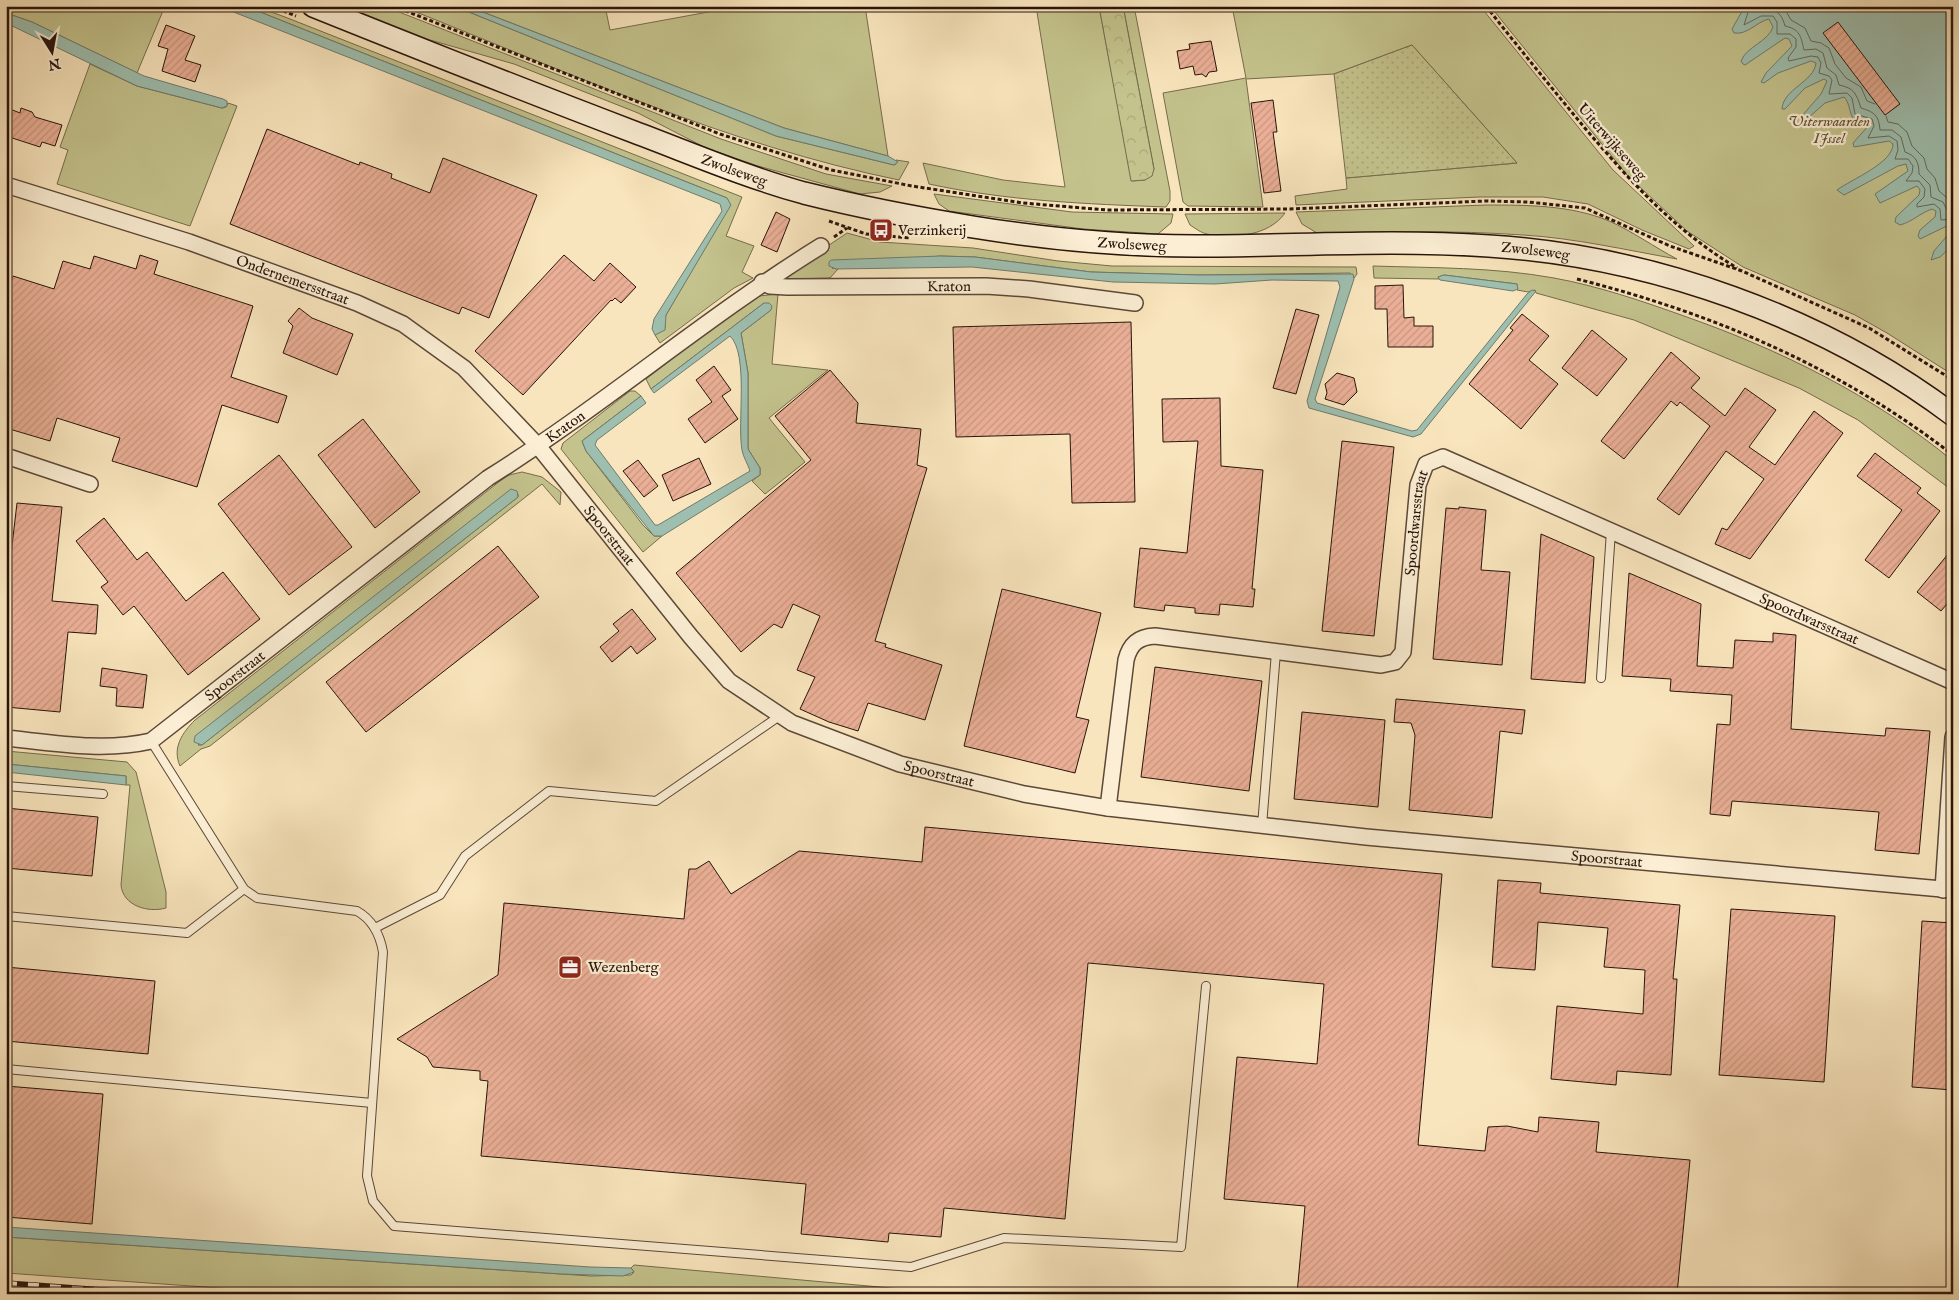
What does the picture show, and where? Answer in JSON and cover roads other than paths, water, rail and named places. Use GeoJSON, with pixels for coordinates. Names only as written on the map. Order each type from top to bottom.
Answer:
{"type":"FeatureCollection","features":[{"type":"Feature","properties":{"kind":"main road","name":"Zwolseweg"},"geometry":{"type":"LineString","coordinates":[[313,6],[729,168],[802,192],[906,216],[1036,237],[1086,242],[1195,246],[1486,245],[1565,253],[1603,260],[1713,291],[1795,323],[1884,368],[1953,414]]}},
{"type":"Feature","properties":{"kind":"street","name":"Ondernemersstraat"},"geometry":{"type":"LineString","coordinates":[[6,185],[189,242],[357,304],[403,324],[464,368],[538,446]]}},
{"type":"Feature","properties":{"kind":"street","name":"Kraton"},"geometry":{"type":"LineString","coordinates":[[538,446],[762,282],[821,246]]}},
{"type":"Feature","properties":{"kind":"street","name":"Kraton"},"geometry":{"type":"LineString","coordinates":[[762,282],[770,286],[787,287],[986,286],[1029,288],[1135,303]]}},
{"type":"Feature","properties":{"kind":"street","name":"Spoorstraat"},"geometry":{"type":"LineString","coordinates":[[6,738],[102,747],[126,747],[151,741],[488,478],[538,446],[691,637],[729,681],[792,723],[900,764],[1024,794],[1108,808],[1262,826],[1622,862],[1948,890]]}},
{"type":"Feature","properties":{"kind":"street"},"geometry":{"type":"LineString","coordinates":[[6,456],[90,484]]}},
{"type":"Feature","properties":{"kind":"street","name":"Spoordwarsstraat"},"geometry":{"type":"LineString","coordinates":[[1108,808],[1126,660],[1132,645],[1146,637],[1155,636],[1382,665],[1395,662],[1403,652],[1418,485],[1426,464],[1443,457],[1953,682]]}},
{"type":"Feature","properties":{"kind":"street"},"geometry":{"type":"LineString","coordinates":[[1948,890],[1953,737]]}},
{"type":"Feature","properties":{"kind":"lane"},"geometry":{"type":"LineString","coordinates":[[1601,678],[1611,531]]}},
{"type":"Feature","properties":{"kind":"lane"},"geometry":{"type":"LineString","coordinates":[[1262,826],[1276,652]]}},
{"type":"Feature","properties":{"kind":"lane"},"geometry":{"type":"LineString","coordinates":[[375,928],[440,895],[465,856],[548,791],[656,801],[781,715]]}},
{"type":"Feature","properties":{"kind":"lane"},"geometry":{"type":"LineString","coordinates":[[151,741],[244,889],[257,898],[357,911],[366,916],[380,936],[383,952],[367,1176],[374,1201],[394,1226],[911,1267],[1004,1238],[1181,1247],[1206,986]]}},
{"type":"Feature","properties":{"kind":"lane"},"geometry":{"type":"LineString","coordinates":[[6,786],[103,794]]}},
{"type":"Feature","properties":{"kind":"lane"},"geometry":{"type":"LineString","coordinates":[[6,916],[187,933],[244,889]]}},
{"type":"Feature","properties":{"kind":"lane"},"geometry":{"type":"LineString","coordinates":[[6,1069],[372,1103]]}},
{"type":"Feature","properties":{"kind":"water"},"geometry":{"type":"Polygon","coordinates":[[[232,6],[245,6],[727,198],[731,205],[666,315],[665,330],[655,335],[652,329],[654,319],[722,211],[720,204],[231,11],[232,6]]]}},
{"type":"Feature","properties":{"kind":"water"},"geometry":{"type":"Polygon","coordinates":[[[454,6],[467,6],[784,128],[888,156],[898,162],[894,165],[776,136],[454,6]]]}},
{"type":"Feature","properties":{"kind":"water"},"geometry":{"type":"Polygon","coordinates":[[[1745,6],[1953,6],[1953,223],[1920,239],[1918,236],[1920,230],[1935,217],[1936,211],[1932,209],[1900,225],[1895,222],[1896,217],[1919,195],[1920,190],[1917,186],[1880,203],[1875,194],[1908,171],[1906,164],[1898,166],[1844,195],[1837,190],[1879,164],[1891,151],[1893,144],[1889,141],[1854,147],[1853,143],[1869,125],[1867,121],[1854,120],[1844,97],[1825,103],[1807,119],[1801,117],[1821,94],[1827,81],[1824,79],[1805,88],[1785,109],[1782,109],[1787,96],[1805,81],[1814,70],[1816,63],[1811,61],[1778,73],[1764,83],[1761,82],[1766,73],[1792,46],[1789,39],[1785,38],[1745,65],[1743,64],[1741,61],[1748,51],[1767,37],[1773,27],[1769,19],[1744,32],[1734,33],[1732,29],[1745,6]]]}},
{"type":"Feature","properties":{"kind":"water"},"geometry":{"type":"Polygon","coordinates":[[[6,13],[32,22],[144,76],[223,99],[227,101],[227,106],[222,108],[137,86],[6,23],[6,13]]]}},
{"type":"Feature","properties":{"kind":"water"},"geometry":{"type":"Polygon","coordinates":[[[1953,229],[1953,245],[1940,257],[1931,260],[1934,251],[1953,229]]]}},
{"type":"Feature","properties":{"kind":"water"},"geometry":{"type":"Polygon","coordinates":[[[940,256],[975,257],[1091,272],[1200,275],[1353,274],[1354,279],[1315,399],[1317,403],[1412,431],[1417,430],[1527,294],[1532,290],[1536,291],[1421,434],[1413,437],[1309,408],[1307,401],[1340,287],[1338,281],[1272,280],[1215,284],[1113,282],[972,267],[836,269],[829,266],[831,260],[940,256]]]}},
{"type":"Feature","properties":{"kind":"water"},"geometry":{"type":"Polygon","coordinates":[[[1444,275],[1517,284],[1518,289],[1513,291],[1440,280],[1438,277],[1444,275]]]}},
{"type":"Feature","properties":{"kind":"water"},"geometry":{"type":"Polygon","coordinates":[[[764,303],[769,303],[772,306],[771,310],[741,333],[748,373],[748,449],[760,468],[760,475],[662,536],[654,536],[586,451],[582,441],[641,396],[646,403],[597,440],[595,445],[655,525],[750,471],[743,453],[741,438],[741,373],[739,358],[736,345],[730,336],[654,393],[651,389],[764,303]]]}},
{"type":"Feature","properties":{"kind":"water"},"geometry":{"type":"Polygon","coordinates":[[[511,489],[517,491],[518,497],[202,745],[194,742],[195,736],[511,489]]]}},
{"type":"Feature","properties":{"kind":"water"},"geometry":{"type":"Polygon","coordinates":[[[6,764],[126,776],[126,785],[6,772],[6,764]]]}},
{"type":"Feature","properties":{"kind":"water"},"geometry":{"type":"Polygon","coordinates":[[[6,1227],[590,1267],[631,1268],[634,1272],[623,1276],[562,1274],[6,1237],[6,1227]]]}},
{"type":"Feature","properties":{"kind":"railway"},"geometry":{"type":"LineString","coordinates":[[6,1283],[159,1294]]}},
{"type":"Feature","properties":{"kind":"place","name":"Verzinkerij"},"geometry":{"type":"Point","coordinates":[881,230]}},
{"type":"Feature","properties":{"kind":"place","name":"Wezenberg"},"geometry":{"type":"Point","coordinates":[570,967]}},
{"type":"Feature","properties":{"kind":"park label","name":"Uiterwaarden IJssel"},"geometry":{"type":"Point","coordinates":[1829,130]}}]}
